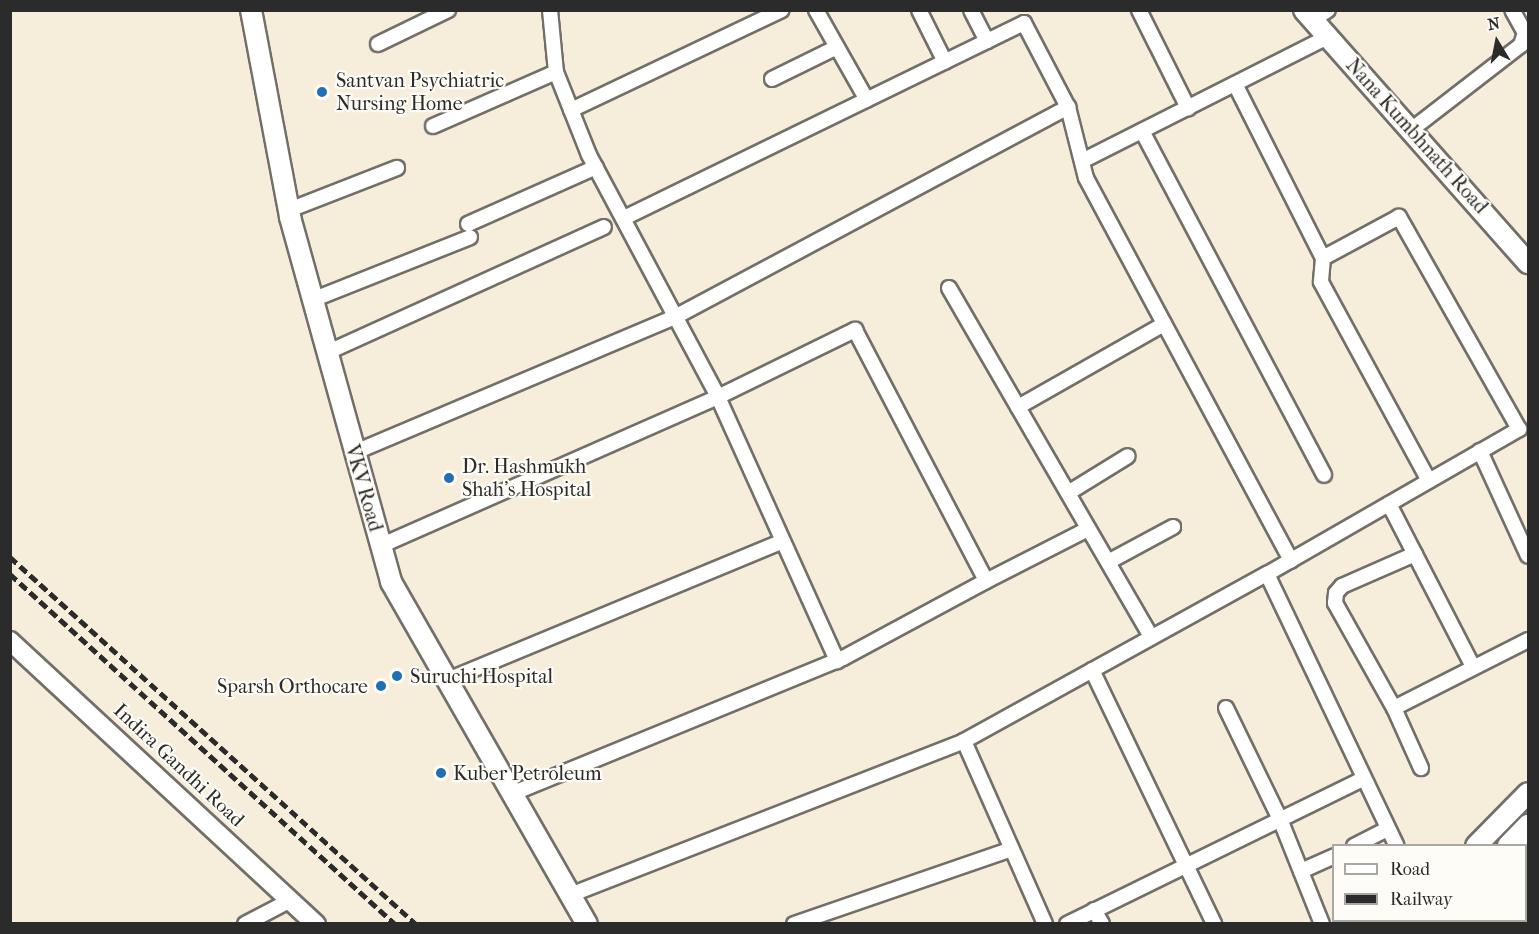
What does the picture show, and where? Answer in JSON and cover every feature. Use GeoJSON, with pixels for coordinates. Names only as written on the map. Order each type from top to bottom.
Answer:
{"type":"FeatureCollection","features":[{"type":"Feature","properties":{"kind":"main road","name":"VKV Road"},"geometry":{"type":"LineString","coordinates":[[251,10],[289,210],[353,453],[391,582],[450,679],[587,924]]}},
{"type":"Feature","properties":{"kind":"main road","name":"Nana Kumbhnath Road"},"geometry":{"type":"LineString","coordinates":[[1315,14],[1328,37],[1528,263]]}},
{"type":"Feature","properties":{"kind":"main road"},"geometry":{"type":"LineString","coordinates":[[1478,844],[1528,793]]}},
{"type":"Feature","properties":{"kind":"main road"},"geometry":{"type":"LineString","coordinates":[[1511,844],[1528,826]]}},
{"type":"Feature","properties":{"kind":"street"},"geometry":{"type":"LineString","coordinates":[[378,44],[448,10]]}},
{"type":"Feature","properties":{"kind":"street"},"geometry":{"type":"LineString","coordinates":[[550,10],[556,72],[596,167],[718,398],[837,661]]}},
{"type":"Feature","properties":{"kind":"street"},"geometry":{"type":"LineString","coordinates":[[571,110],[782,10]]}},
{"type":"Feature","properties":{"kind":"street"},"geometry":{"type":"LineString","coordinates":[[816,10],[867,100]]}},
{"type":"Feature","properties":{"kind":"street"},"geometry":{"type":"LineString","coordinates":[[919,10],[945,62]]}},
{"type":"Feature","properties":{"kind":"street"},"geometry":{"type":"LineString","coordinates":[[971,10],[987,41]]}},
{"type":"Feature","properties":{"kind":"street"},"geometry":{"type":"LineString","coordinates":[[1139,10],[1188,108]]}},
{"type":"Feature","properties":{"kind":"street"},"geometry":{"type":"LineString","coordinates":[[1411,130],[1521,45],[1525,33],[1512,10]]}},
{"type":"Feature","properties":{"kind":"street"},"geometry":{"type":"LineString","coordinates":[[624,218],[1024,23],[1068,107],[1086,178],[1291,560]]}},
{"type":"Feature","properties":{"kind":"street"},"geometry":{"type":"LineString","coordinates":[[1082,161],[1328,37]]}},
{"type":"Feature","properties":{"kind":"street"},"geometry":{"type":"LineString","coordinates":[[772,79],[837,47]]}},
{"type":"Feature","properties":{"kind":"street"},"geometry":{"type":"LineString","coordinates":[[433,126],[556,72]]}},
{"type":"Feature","properties":{"kind":"street"},"geometry":{"type":"LineString","coordinates":[[1235,84],[1323,258],[1321,282],[1429,481]]}},
{"type":"Feature","properties":{"kind":"street"},"geometry":{"type":"LineString","coordinates":[[353,453],[675,317],[1068,107]]}},
{"type":"Feature","properties":{"kind":"street"},"geometry":{"type":"LineString","coordinates":[[1142,131],[1324,475]]}},
{"type":"Feature","properties":{"kind":"street"},"geometry":{"type":"LineString","coordinates":[[312,300],[469,230],[596,167]]}},
{"type":"Feature","properties":{"kind":"street"},"geometry":{"type":"LineString","coordinates":[[289,210],[397,168]]}},
{"type":"Feature","properties":{"kind":"street"},"geometry":{"type":"LineString","coordinates":[[570,895],[964,741],[1267,574],[1519,429],[1399,217],[1323,258]]}},
{"type":"Feature","properties":{"kind":"street"},"geometry":{"type":"LineString","coordinates":[[327,353],[604,227]]}},
{"type":"Feature","properties":{"kind":"street"},"geometry":{"type":"LineString","coordinates":[[949,288],[1151,637]]}},
{"type":"Feature","properties":{"kind":"street"},"geometry":{"type":"LineString","coordinates":[[1018,407],[1164,324]]}},
{"type":"Feature","properties":{"kind":"street"},"geometry":{"type":"LineString","coordinates":[[380,546],[718,398],[855,330],[986,581]]}},
{"type":"Feature","properties":{"kind":"street"},"geometry":{"type":"LineString","coordinates":[[1480,451],[1528,556]]}},
{"type":"Feature","properties":{"kind":"street"},"geometry":{"type":"LineString","coordinates":[[1068,493],[1128,456]]}},
{"type":"Feature","properties":{"kind":"street"},"geometry":{"type":"LineString","coordinates":[[1389,504],[1473,667]]}},
{"type":"Feature","properties":{"kind":"street"},"geometry":{"type":"LineString","coordinates":[[1108,562],[1173,527]]}},
{"type":"Feature","properties":{"kind":"street"},"geometry":{"type":"LineString","coordinates":[[514,793],[837,661],[1089,529]]}},
{"type":"Feature","properties":{"kind":"street"},"geometry":{"type":"LineString","coordinates":[[450,679],[783,541]]}},
{"type":"Feature","properties":{"kind":"street"},"geometry":{"type":"LineString","coordinates":[[1415,554],[1336,593],[1335,603],[1394,708],[1421,768]]}},
{"type":"Feature","properties":{"kind":"street"},"geometry":{"type":"LineString","coordinates":[[1267,574],[1395,844]]}},
{"type":"Feature","properties":{"kind":"street"},"geometry":{"type":"LineString","coordinates":[[1394,708],[1528,640]]}},
{"type":"Feature","properties":{"kind":"street","name":"Indira Gandhi Road"},"geometry":{"type":"LineString","coordinates":[[10,641],[316,924]]}},
{"type":"Feature","properties":{"kind":"street"},"geometry":{"type":"LineString","coordinates":[[1092,670],[1214,924]]}},
{"type":"Feature","properties":{"kind":"street"},"geometry":{"type":"LineString","coordinates":[[1226,708],[1280,819],[1322,924]]}},
{"type":"Feature","properties":{"kind":"street"},"geometry":{"type":"LineString","coordinates":[[964,741],[1009,850],[1045,924]]}},
{"type":"Feature","properties":{"kind":"street"},"geometry":{"type":"LineString","coordinates":[[1067,924],[1363,779]]}},
{"type":"Feature","properties":{"kind":"street"},"geometry":{"type":"LineString","coordinates":[[1358,844],[1388,829]]}},
{"type":"Feature","properties":{"kind":"street"},"geometry":{"type":"LineString","coordinates":[[794,924],[1009,850]]}},
{"type":"Feature","properties":{"kind":"street"},"geometry":{"type":"LineString","coordinates":[[1301,872],[1332,857]]}},
{"type":"Feature","properties":{"kind":"street"},"geometry":{"type":"LineString","coordinates":[[245,924],[291,900]]}},
{"type":"Feature","properties":{"kind":"street"},"geometry":{"type":"LineString","coordinates":[[1094,910],[1102,924]]}},
{"type":"Feature","properties":{"kind":"railway"},"geometry":{"type":"LineString","coordinates":[[10,557],[416,924]]}},
{"type":"Feature","properties":{"kind":"railway"},"geometry":{"type":"LineString","coordinates":[[10,574],[395,924]]}},
{"type":"Feature","properties":{"kind":"place","name":"Santvan Psychiatric Nursing Home"},"geometry":{"type":"Point","coordinates":[322,92]}},
{"type":"Feature","properties":{"kind":"place","name":"Dr. Hashmukh Shah's Hospital"},"geometry":{"type":"Point","coordinates":[449,478]}},
{"type":"Feature","properties":{"kind":"place","name":"Suruchi Hospital"},"geometry":{"type":"Point","coordinates":[397,676]}},
{"type":"Feature","properties":{"kind":"place","name":"Sparsh Orthocare"},"geometry":{"type":"Point","coordinates":[381,686]}},
{"type":"Feature","properties":{"kind":"place","name":"Kuber Petroleum"},"geometry":{"type":"Point","coordinates":[441,773]}}]}
